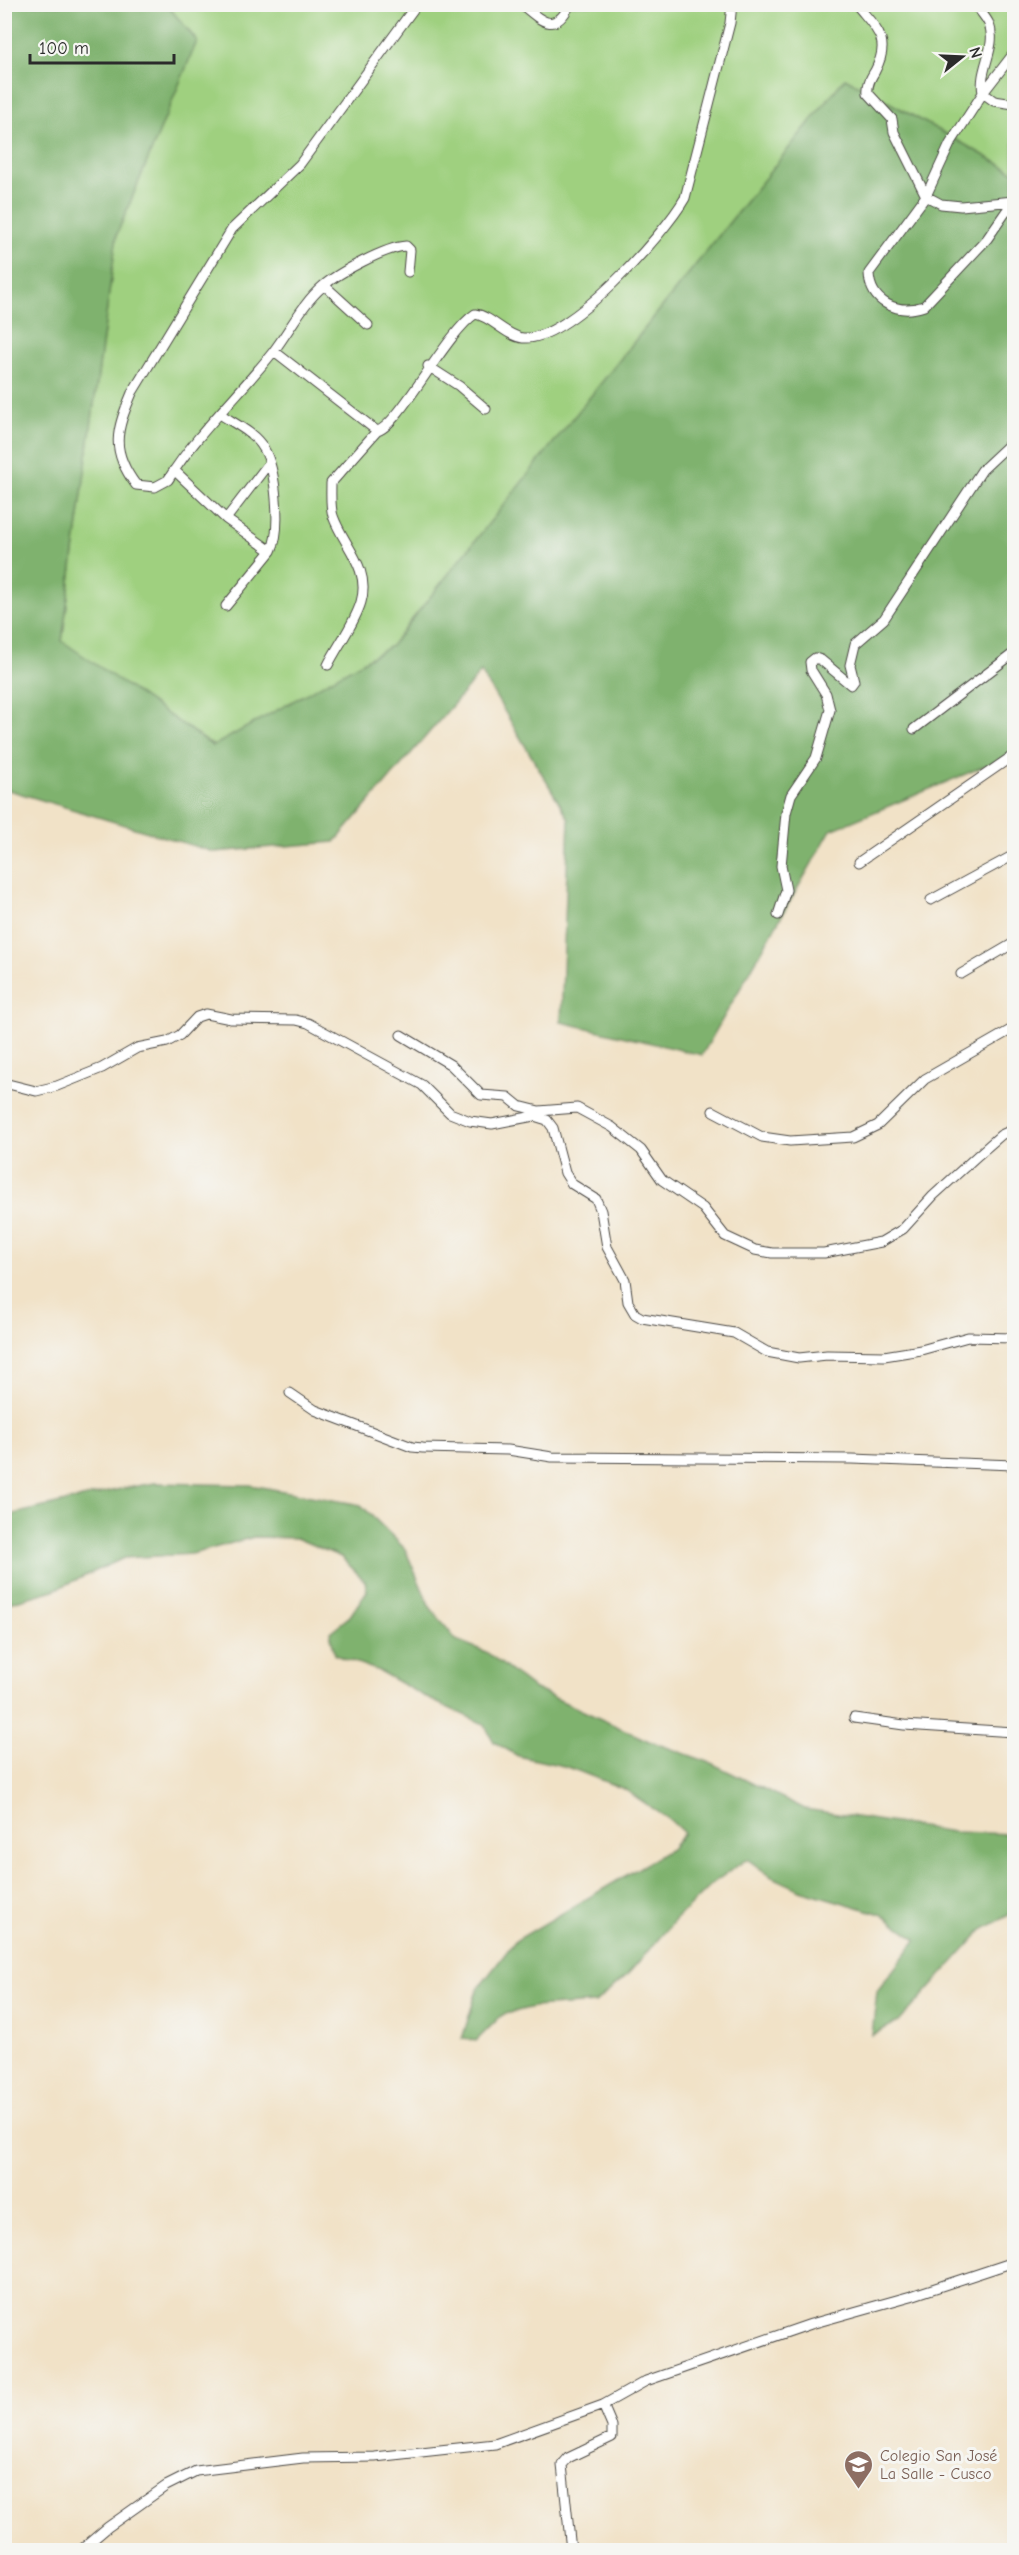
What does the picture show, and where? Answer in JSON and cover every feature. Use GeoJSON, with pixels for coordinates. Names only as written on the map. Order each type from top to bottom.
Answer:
{"type":"FeatureCollection","features":[{"type":"Feature","properties":{"kind":"street"},"geometry":{"type":"LineString","coordinates":[[408,272],[410,250],[406,246],[399,246],[371,258],[324,285],[298,313],[274,351],[168,480],[145,488],[136,485],[126,471],[118,452],[121,418],[132,393],[232,229],[300,164],[417,4]]}},
{"type":"Feature","properties":{"kind":"street"},"geometry":{"type":"LineString","coordinates":[[521,4],[542,22],[552,23],[561,19],[570,4]]}},
{"type":"Feature","properties":{"kind":"street"},"geometry":{"type":"LineString","coordinates":[[328,664],[361,603],[363,586],[361,569],[332,513],[331,483],[377,432],[384,429],[408,400],[428,366],[475,314],[521,338],[538,338],[564,325],[645,254],[673,219],[686,198],[730,23],[732,4]]}},
{"type":"Feature","properties":{"kind":"street"},"geometry":{"type":"LineString","coordinates":[[856,4],[883,43],[884,52],[870,80],[868,93],[892,119],[894,132],[926,196],[941,204],[961,206],[1014,200]]}},
{"type":"Feature","properties":{"kind":"street"},"geometry":{"type":"LineString","coordinates":[[975,4],[987,20],[990,30],[988,54],[981,75],[983,93],[994,101],[1014,104]]}},
{"type":"Feature","properties":{"kind":"street"},"geometry":{"type":"LineString","coordinates":[[1014,52],[983,93],[950,144],[926,196],[869,273],[872,291],[880,302],[914,309],[931,301],[987,239],[1014,200]]}},
{"type":"Feature","properties":{"kind":"street"},"geometry":{"type":"LineString","coordinates":[[324,285],[368,325]]}},
{"type":"Feature","properties":{"kind":"street"},"geometry":{"type":"LineString","coordinates":[[274,351],[377,432]]}},
{"type":"Feature","properties":{"kind":"street"},"geometry":{"type":"LineString","coordinates":[[428,366],[459,386],[486,409]]}},
{"type":"Feature","properties":{"kind":"street"},"geometry":{"type":"LineString","coordinates":[[220,414],[255,438],[265,451],[277,521],[275,543],[271,551],[226,606]]}},
{"type":"Feature","properties":{"kind":"street"},"geometry":{"type":"LineString","coordinates":[[778,915],[786,890],[781,866],[786,813],[791,795],[816,758],[830,710],[826,694],[811,670],[810,662],[816,658],[821,660],[851,685],[854,681],[850,665],[855,644],[884,619],[982,470],[1014,440]]}},
{"type":"Feature","properties":{"kind":"street"},"geometry":{"type":"LineString","coordinates":[[226,519],[268,463]]}},
{"type":"Feature","properties":{"kind":"street"},"geometry":{"type":"LineString","coordinates":[[174,470],[226,519],[271,551]]}},
{"type":"Feature","properties":{"kind":"street"},"geometry":{"type":"LineString","coordinates":[[914,729],[1014,653]]}},
{"type":"Feature","properties":{"kind":"street"},"geometry":{"type":"LineString","coordinates":[[859,862],[1014,755]]}},
{"type":"Feature","properties":{"kind":"street"},"geometry":{"type":"LineString","coordinates":[[931,900],[1014,855]]}},
{"type":"Feature","properties":{"kind":"street"},"geometry":{"type":"LineString","coordinates":[[961,974],[1014,943]]}},
{"type":"Feature","properties":{"kind":"street"},"geometry":{"type":"LineString","coordinates":[[4,1083],[36,1091],[57,1086],[102,1068],[137,1048],[166,1042],[180,1035],[197,1017],[206,1014],[231,1019],[296,1020],[308,1023],[423,1085],[450,1113],[470,1121],[492,1124],[534,1116],[546,1120]]}},
{"type":"Feature","properties":{"kind":"street"},"geometry":{"type":"LineString","coordinates":[[713,1111],[762,1137],[790,1141],[853,1137],[878,1125],[925,1079],[1014,1028]]}},
{"type":"Feature","properties":{"kind":"street"},"geometry":{"type":"LineString","coordinates":[[401,1035],[451,1065],[481,1095],[508,1097],[519,1106],[539,1111],[568,1107],[587,1112],[612,1126],[641,1150],[662,1180],[703,1208],[725,1236],[755,1250],[793,1254],[850,1249],[888,1238],[903,1229],[933,1196],[1001,1135],[1014,1130]]}},
{"type":"Feature","properties":{"kind":"street"},"geometry":{"type":"LineString","coordinates":[[539,1111],[553,1128],[565,1173],[572,1184],[596,1199],[601,1211],[607,1248],[625,1280],[628,1302],[635,1314],[642,1318],[734,1333],[767,1352],[799,1358],[827,1355],[884,1356],[921,1350],[968,1337],[1014,1338]]}},
{"type":"Feature","properties":{"kind":"street"},"geometry":{"type":"LineString","coordinates":[[290,1394],[315,1410],[412,1447],[508,1450],[552,1457],[852,1459],[1014,1465]]}},
{"type":"Feature","properties":{"kind":"street"},"geometry":{"type":"LineString","coordinates":[[854,1718],[904,1725],[1014,1732]]}},
{"type":"Feature","properties":{"kind":"street"},"geometry":{"type":"LineString","coordinates":[[81,2550],[108,2527],[166,2486],[196,2471],[303,2458],[375,2457],[495,2444],[603,2405],[646,2381],[811,2324],[911,2296],[1014,2262]]}},
{"type":"Feature","properties":{"kind":"street"},"geometry":{"type":"LineString","coordinates":[[571,2550],[562,2465],[568,2458],[610,2440],[612,2426],[603,2405]]}},
{"type":"Feature","properties":{"kind":"green space"},"geometry":{"type":"Polygon","coordinates":[[[4,5],[167,5],[197,41],[117,234],[62,641],[213,746],[391,646],[845,78],[1014,172],[1014,754],[831,830],[702,1055],[561,1022],[569,819],[481,672],[335,842],[214,852],[5,789],[4,5]]]}},
{"type":"Feature","properties":{"kind":"green space"},"geometry":{"type":"Polygon","coordinates":[[[167,5],[1014,5],[1014,172],[845,78],[391,646],[214,746],[62,642],[117,234],[197,41],[167,5]]]}},
{"type":"Feature","properties":{"kind":"green space"},"geometry":{"type":"Polygon","coordinates":[[[155,1483],[250,1485],[361,1505],[405,1549],[430,1607],[456,1640],[486,1652],[533,1688],[649,1741],[711,1763],[805,1809],[953,1832],[1014,1834],[1014,1912],[982,1930],[900,2021],[872,2035],[877,1991],[917,1939],[881,1914],[800,1890],[772,1877],[747,1859],[713,1883],[675,1920],[627,1975],[595,2003],[533,2007],[502,2015],[476,2041],[462,2039],[477,1990],[515,1941],[671,1849],[684,1833],[670,1820],[624,1789],[568,1767],[518,1756],[494,1742],[484,1724],[429,1699],[379,1671],[335,1655],[330,1632],[350,1616],[367,1591],[365,1581],[341,1557],[296,1538],[254,1537],[192,1554],[124,1558],[54,1590],[5,1604],[5,1516],[155,1483]]]}},
{"type":"Feature","properties":{"kind":"place","name":"Colegio San José La Salle - Cusco"},"geometry":{"type":"Point","coordinates":[859,2490]}}]}
